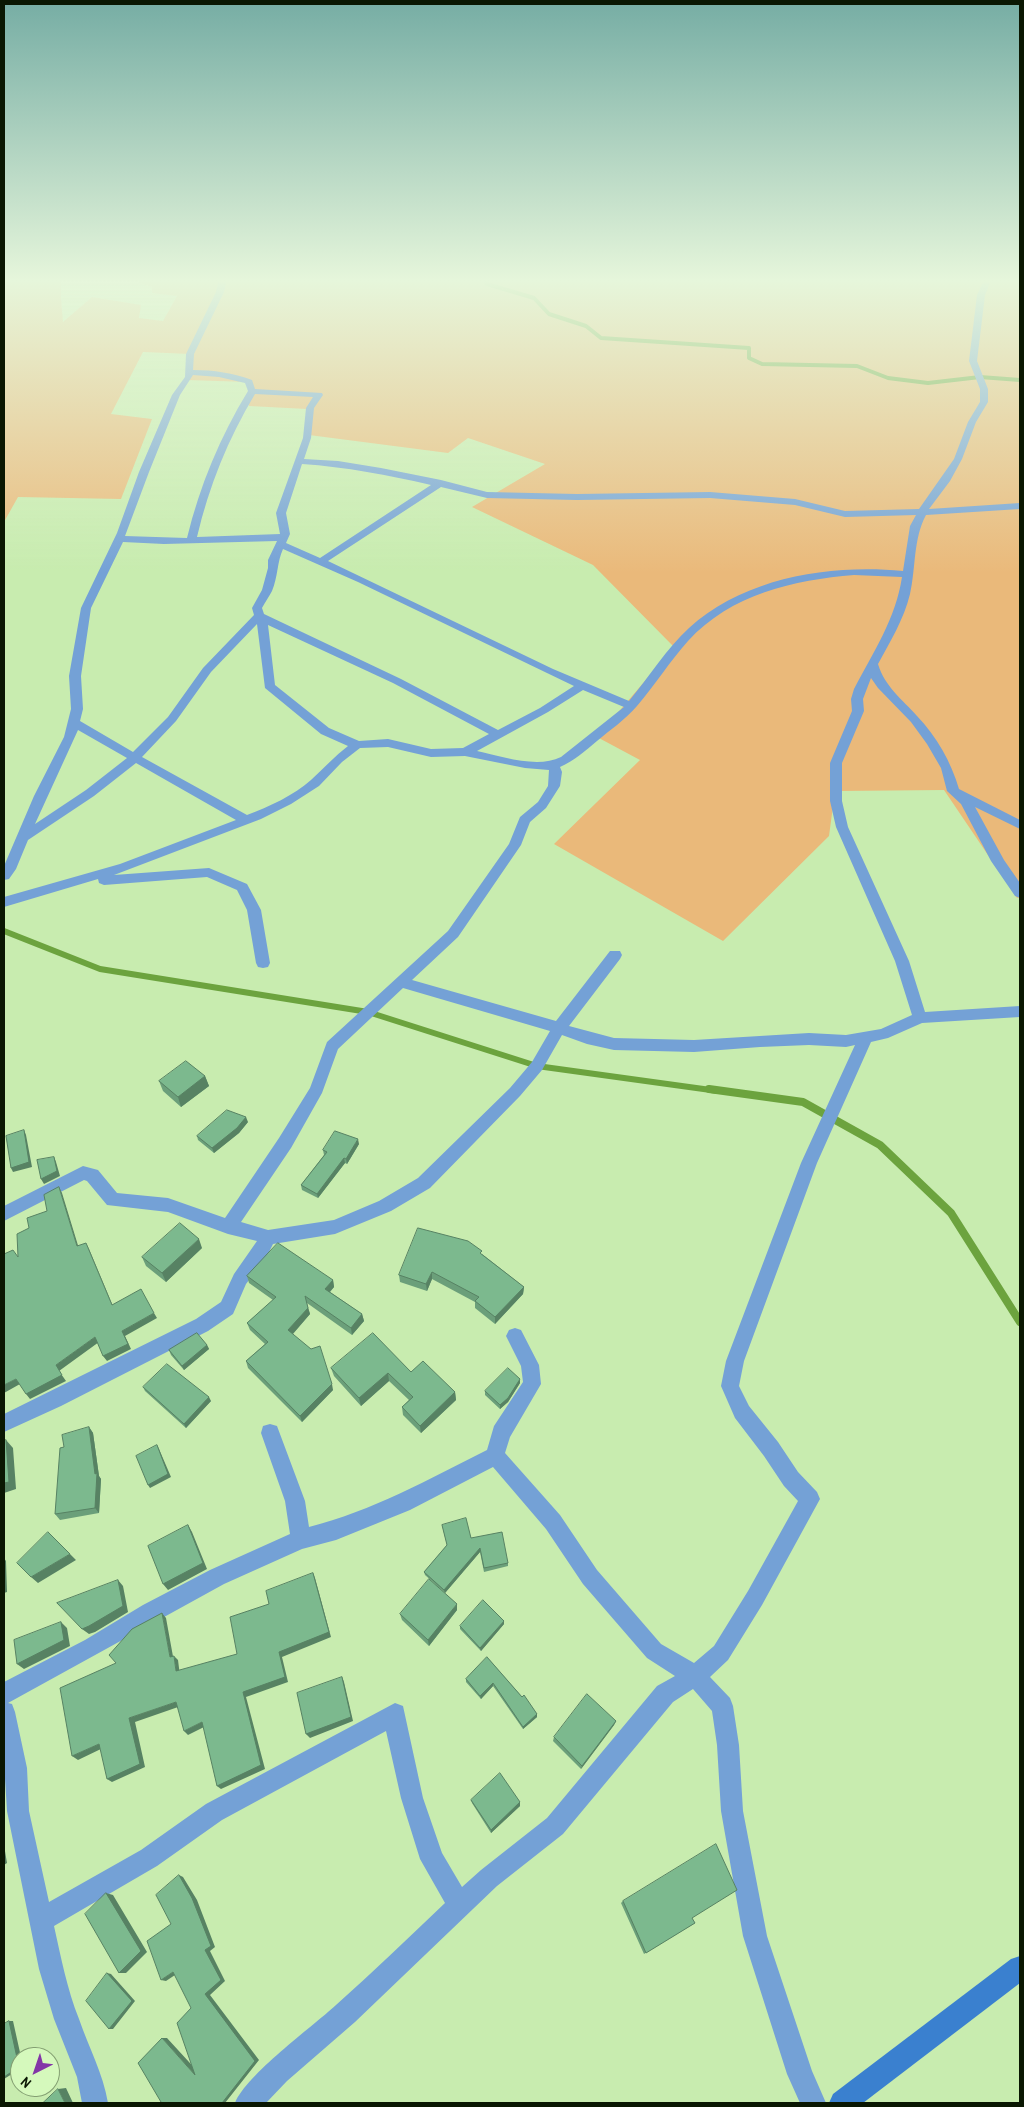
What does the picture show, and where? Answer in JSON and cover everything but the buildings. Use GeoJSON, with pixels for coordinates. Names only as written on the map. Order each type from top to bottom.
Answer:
{"type":"FeatureCollection","features":[{"type":"Feature","properties":{"kind":"street"},"geometry":{"type":"LineString","coordinates":[[4,876],[9,870],[40,796],[70,736],[74,723],[77,709],[74,676],[86,608],[119,539],[176,395],[189,376]]}},
{"type":"Feature","properties":{"kind":"street"},"geometry":{"type":"LineString","coordinates":[[233,376],[249,382],[252,390]]}},
{"type":"Feature","properties":{"kind":"street"},"geometry":{"type":"LineString","coordinates":[[920,1018],[902,961],[884,917],[842,827],[836,801],[836,763],[858,711],[859,703],[857,699],[860,689],[896,619],[908,575],[915,526],[928,502],[946,481],[958,459],[972,422],[984,402],[984,389],[979,376]]}},
{"type":"Feature","properties":{"kind":"street"},"geometry":{"type":"LineString","coordinates":[[252,390],[319,395],[310,408],[306,438],[281,512],[285,534],[273,560],[273,568],[267,590],[257,608],[261,616],[269,686],[325,731],[357,744],[388,743],[432,753],[465,752],[524,764],[553,766],[583,747],[631,706],[694,629],[721,609],[752,594],[785,583],[816,576],[862,572],[908,575]]}},
{"type":"Feature","properties":{"kind":"street"},"geometry":{"type":"LineString","coordinates":[[191,540],[201,500],[216,462],[231,426],[252,390]]}},
{"type":"Feature","properties":{"kind":"street"},"geometry":{"type":"LineString","coordinates":[[298,461],[373,470],[441,483],[487,495],[576,497],[710,495],[796,502],[845,514],[923,512],[1020,506]]}},
{"type":"Feature","properties":{"kind":"street"},"geometry":{"type":"LineString","coordinates":[[320,562],[441,483]]}},
{"type":"Feature","properties":{"kind":"street"},"geometry":{"type":"LineString","coordinates":[[119,539],[282,541],[320,562],[362,580],[550,671],[631,706]]}},
{"type":"Feature","properties":{"kind":"street"},"geometry":{"type":"LineString","coordinates":[[261,616],[293,634],[397,681],[498,734]]}},
{"type":"Feature","properties":{"kind":"street"},"geometry":{"type":"LineString","coordinates":[[22,838],[90,793],[134,759],[172,719],[207,670],[261,616]]}},
{"type":"Feature","properties":{"kind":"street"},"geometry":{"type":"LineString","coordinates":[[873,665],[875,674],[882,686],[915,720],[932,743],[947,768],[954,791],[965,801],[998,861],[1020,893]]}},
{"type":"Feature","properties":{"kind":"street"},"geometry":{"type":"LineString","coordinates":[[465,752],[536,714],[583,685]]}},
{"type":"Feature","properties":{"kind":"street"},"geometry":{"type":"LineString","coordinates":[[74,723],[134,759],[205,795],[246,820]]}},
{"type":"Feature","properties":{"kind":"street"},"geometry":{"type":"LineString","coordinates":[[4,902],[125,867],[246,820],[287,801],[315,782],[338,759],[357,744]]}},
{"type":"Feature","properties":{"kind":"street"},"geometry":{"type":"LineString","coordinates":[[228,1227],[284,1143],[317,1089],[332,1046],[453,934],[500,870],[515,845],[524,820],[542,804],[554,786],[556,772],[553,766]]}},
{"type":"Feature","properties":{"kind":"street"},"geometry":{"type":"LineString","coordinates":[[954,791],[1020,825]]}},
{"type":"Feature","properties":{"kind":"street"},"geometry":{"type":"LineString","coordinates":[[72,882],[209,872],[242,888],[254,910],[264,963]]}},
{"type":"Feature","properties":{"kind":"street"},"geometry":{"type":"LineString","coordinates":[[4,1214],[83,1173],[92,1176],[113,1200],[168,1205],[228,1227],[268,1237],[335,1227],[384,1206],[424,1183],[470,1140],[537,1066],[559,1028],[614,955]]}},
{"type":"Feature","properties":{"kind":"street"},"geometry":{"type":"LineString","coordinates":[[401,981],[409,985],[533,1019],[587,1038],[614,1044],[694,1046],[770,1041],[846,1041],[883,1034],[920,1018],[1020,1012]]}},
{"type":"Feature","properties":{"kind":"street"},"geometry":{"type":"LineString","coordinates":[[248,2103],[278,2072],[346,2013],[489,1878],[555,1826],[665,1694],[695,1676],[721,1652],[755,1598],[810,1499],[791,1480],[772,1449],[742,1412],[730,1386],[734,1361],[809,1164],[866,1037]]}},
{"type":"Feature","properties":{"kind":"street"},"geometry":{"type":"LineString","coordinates":[[4,1423],[202,1326],[227,1308],[240,1279],[268,1237]]}},
{"type":"Feature","properties":{"kind":"street"},"geometry":{"type":"LineString","coordinates":[[4,1694],[92,1647],[150,1612],[217,1577],[301,1539],[336,1530],[402,1503],[495,1456],[501,1433],[532,1384],[530,1365],[515,1336]]}},
{"type":"Feature","properties":{"kind":"street"},"geometry":{"type":"LineString","coordinates":[[270,1432],[295,1501],[301,1539]]}},
{"type":"Feature","properties":{"kind":"street"},"geometry":{"type":"LineString","coordinates":[[495,1456],[520,1482],[553,1522],[590,1577],[654,1651],[695,1676],[722,1706],[728,1745],[732,1811],[755,1936],[800,2074],[813,2103]]}},
{"type":"Feature","properties":{"kind":"street"},"geometry":{"type":"LineString","coordinates":[[4,1712],[16,1768],[18,1811],[51,1969],[66,2019],[90,2077],[95,2103]]}},
{"type":"Feature","properties":{"kind":"street"},"geometry":{"type":"LineString","coordinates":[[41,1920],[149,1858],[214,1812],[395,1714],[398,1738],[412,1798],[432,1859],[460,1906]]}},
{"type":"Feature","properties":{"kind":"street"},"geometry":{"type":"LineString","coordinates":[[842,2103],[1020,1968]]}},
{"type":"Feature","properties":{"kind":"shaded area"},"geometry":{"type":"Polygon","coordinates":[[[4,376],[130,376],[111,414],[152,419],[121,499],[18,497],[4,522],[4,376]]]}},
{"type":"Feature","properties":{"kind":"shaded area"},"geometry":{"type":"Polygon","coordinates":[[[187,376],[1020,376],[1020,897],[1017,898],[944,790],[835,791],[829,836],[723,941],[554,844],[640,760],[597,737],[674,647],[593,565],[472,507],[545,464],[468,438],[448,453],[309,435],[307,409],[249,406],[248,382],[187,380],[187,376]]]}},
{"type":"Feature","properties":{"kind":"waterway"},"geometry":{"type":"LineString","coordinates":[[884,376],[928,383],[980,377],[1020,380]]}},
{"type":"Feature","properties":{"kind":"waterway"},"geometry":{"type":"LineString","coordinates":[[4,931],[100,969],[368,1012],[537,1066],[718,1091]]}},
{"type":"Feature","properties":{"kind":"waterway"},"geometry":{"type":"LineString","coordinates":[[709,1089],[803,1102],[880,1145],[951,1213],[1020,1322]]}}]}
